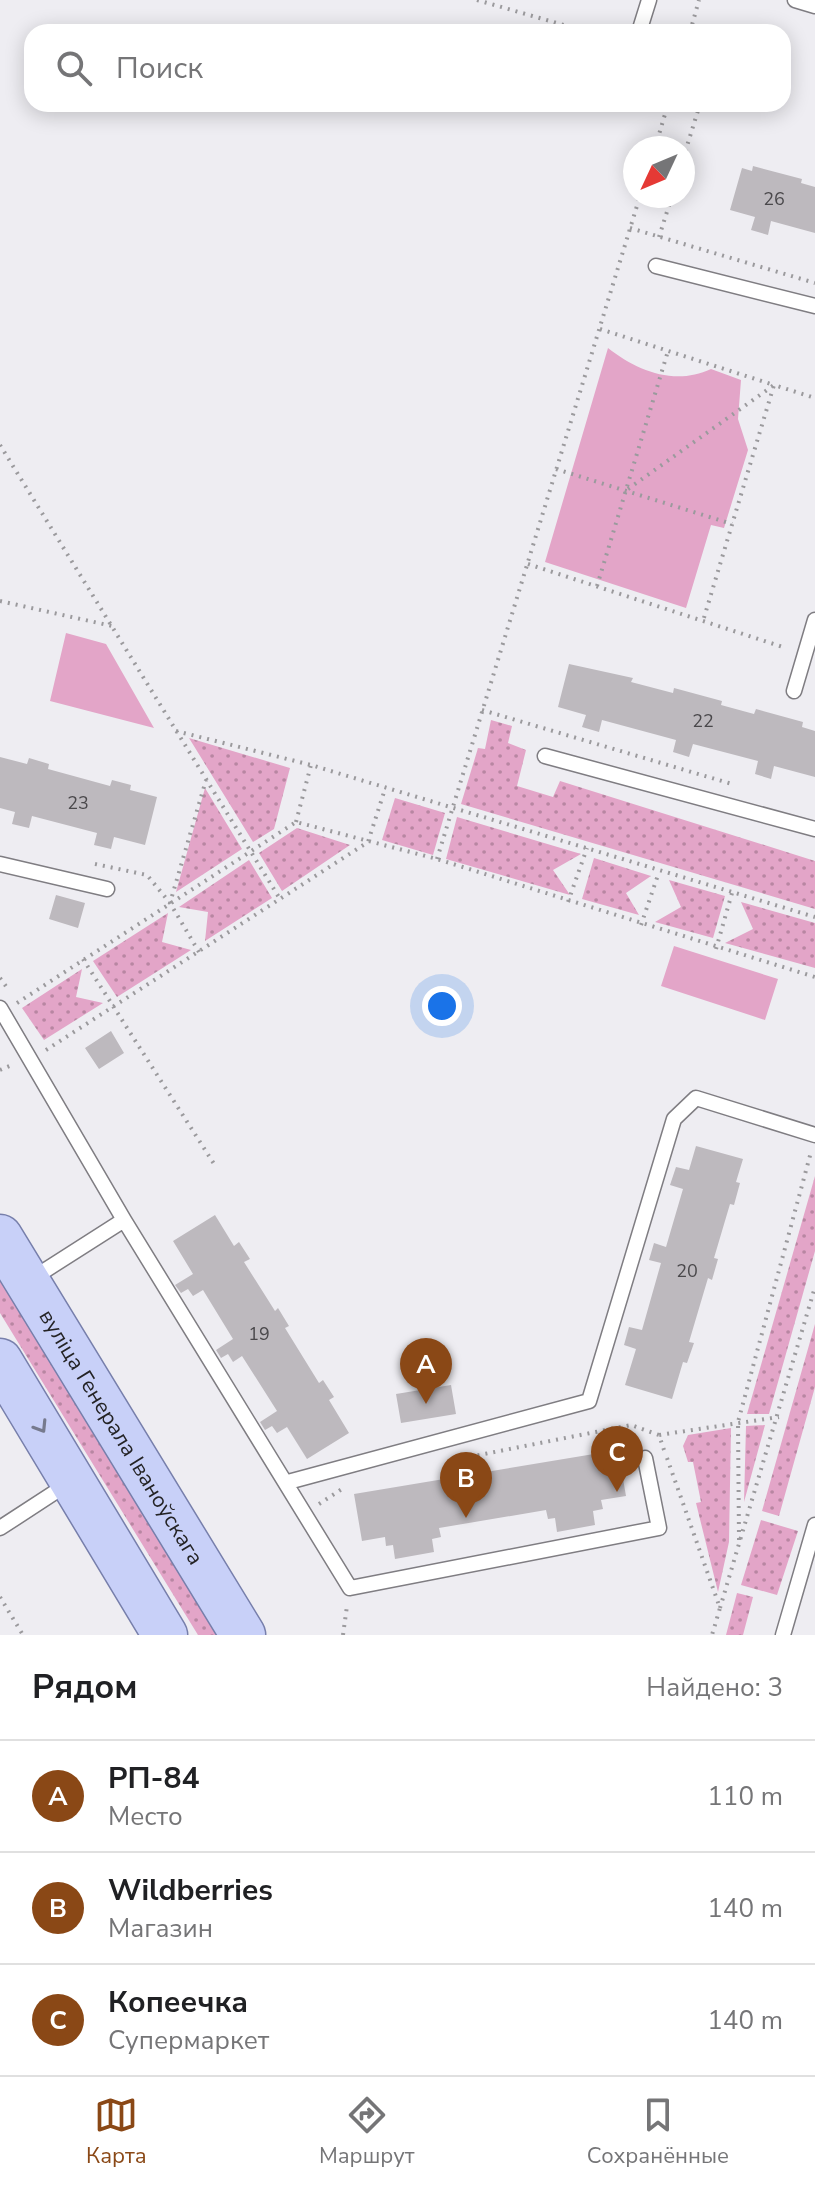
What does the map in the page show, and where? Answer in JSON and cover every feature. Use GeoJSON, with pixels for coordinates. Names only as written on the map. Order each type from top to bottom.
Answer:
{"type":"FeatureCollection","features":[{"type":"Feature","properties":{"kind":"main road","name":"вуліца Генерала Іваноўскага"},"geometry":{"type":"LineString","coordinates":[[0,1237],[238,1630]]}},
{"type":"Feature","properties":{"kind":"main road"},"geometry":{"type":"LineString","coordinates":[[0,1361],[165,1635]]}},
{"type":"Feature","properties":{"kind":"lane"},"geometry":{"type":"LineString","coordinates":[[642,24],[649,0]]}},
{"type":"Feature","properties":{"kind":"lane"},"geometry":{"type":"LineString","coordinates":[[795,0],[815,6]]}},
{"type":"Feature","properties":{"kind":"lane"},"geometry":{"type":"LineString","coordinates":[[656,266],[815,306]]}},
{"type":"Feature","properties":{"kind":"lane"},"geometry":{"type":"LineString","coordinates":[[794,691],[815,620]]}},
{"type":"Feature","properties":{"kind":"lane"},"geometry":{"type":"LineString","coordinates":[[545,756],[815,829]]}},
{"type":"Feature","properties":{"kind":"lane"},"geometry":{"type":"LineString","coordinates":[[0,864],[107,889]]}},
{"type":"Feature","properties":{"kind":"lane"},"geometry":{"type":"LineString","coordinates":[[0,1008],[124,1220],[288,1482],[350,1588],[659,1528],[645,1458]]}},
{"type":"Feature","properties":{"kind":"lane"},"geometry":{"type":"LineString","coordinates":[[288,1482],[589,1401],[674,1119],[696,1098],[815,1137]]}},
{"type":"Feature","properties":{"kind":"lane"},"geometry":{"type":"LineString","coordinates":[[28,1281],[124,1220]]}},
{"type":"Feature","properties":{"kind":"lane"},"geometry":{"type":"LineString","coordinates":[[0,1528],[73,1480]]}},
{"type":"Feature","properties":{"kind":"lane"},"geometry":{"type":"LineString","coordinates":[[783,1635],[815,1525]]}},
{"type":"Feature","properties":{"kind":"path"},"geometry":{"type":"LineString","coordinates":[[477,0],[560,24]]}},
{"type":"Feature","properties":{"kind":"path"},"geometry":{"type":"LineString","coordinates":[[692,24],[699,0]]}},
{"type":"Feature","properties":{"kind":"path"},"geometry":{"type":"LineString","coordinates":[[659,136],[666,112]]}},
{"type":"Feature","properties":{"kind":"path"},"geometry":{"type":"LineString","coordinates":[[690,136],[698,112]]}},
{"type":"Feature","properties":{"kind":"path"},"geometry":{"type":"LineString","coordinates":[[437,859],[636,208]]}},
{"type":"Feature","properties":{"kind":"path"},"geometry":{"type":"LineString","coordinates":[[659,237],[668,208]]}},
{"type":"Feature","properties":{"kind":"path"},"geometry":{"type":"LineString","coordinates":[[630,228],[815,283]]}},
{"type":"Feature","properties":{"kind":"path"},"geometry":{"type":"LineString","coordinates":[[599,329],[815,398]]}},
{"type":"Feature","properties":{"kind":"path"},"geometry":{"type":"LineString","coordinates":[[597,586],[668,351]]}},
{"type":"Feature","properties":{"kind":"path"},"geometry":{"type":"LineString","coordinates":[[626,491],[774,385]]}},
{"type":"Feature","properties":{"kind":"path"},"geometry":{"type":"LineString","coordinates":[[703,621],[774,385]]}},
{"type":"Feature","properties":{"kind":"path"},"geometry":{"type":"LineString","coordinates":[[0,445],[280,899]]}},
{"type":"Feature","properties":{"kind":"path"},"geometry":{"type":"LineString","coordinates":[[556,469],[732,524]]}},
{"type":"Feature","properties":{"kind":"path"},"geometry":{"type":"LineString","coordinates":[[527,563],[805,654]]}},
{"type":"Feature","properties":{"kind":"path"},"geometry":{"type":"LineString","coordinates":[[0,601],[112,626]]}},
{"type":"Feature","properties":{"kind":"path"},"geometry":{"type":"LineString","coordinates":[[482,710],[739,786]]}},
{"type":"Feature","properties":{"kind":"path"},"geometry":{"type":"LineString","coordinates":[[176,731],[311,765],[815,917]]}},
{"type":"Feature","properties":{"kind":"path"},"geometry":{"type":"LineString","coordinates":[[17,1003],[296,822],[311,765]]}},
{"type":"Feature","properties":{"kind":"path"},"geometry":{"type":"LineString","coordinates":[[199,952],[170,903],[206,779]]}},
{"type":"Feature","properties":{"kind":"path"},"geometry":{"type":"LineString","coordinates":[[0,1070],[47,1050],[368,842],[385,789]]}},
{"type":"Feature","properties":{"kind":"path"},"geometry":{"type":"LineString","coordinates":[[296,822],[437,859],[716,949],[815,977]]}},
{"type":"Feature","properties":{"kind":"path"},"geometry":{"type":"LineString","coordinates":[[568,902],[587,848]]}},
{"type":"Feature","properties":{"kind":"path"},"geometry":{"type":"LineString","coordinates":[[641,925],[659,872]]}},
{"type":"Feature","properties":{"kind":"path"},"geometry":{"type":"LineString","coordinates":[[716,949],[732,893]]}},
{"type":"Feature","properties":{"kind":"path"},"geometry":{"type":"LineString","coordinates":[[83,959],[216,1167]]}},
{"type":"Feature","properties":{"kind":"path"},"geometry":{"type":"LineString","coordinates":[[739,1540],[738,1422],[815,1137]]}},
{"type":"Feature","properties":{"kind":"path"},"geometry":{"type":"LineString","coordinates":[[712,1635],[815,1287]]}},
{"type":"Feature","properties":{"kind":"path"},"geometry":{"type":"LineString","coordinates":[[450,1461],[631,1425],[659,1435],[779,1417]]}},
{"type":"Feature","properties":{"kind":"path"},"geometry":{"type":"LineString","coordinates":[[659,1435],[720,1608]]}},
{"type":"Feature","properties":{"kind":"path"},"geometry":{"type":"LineString","coordinates":[[304,1514],[349,1485]]}},
{"type":"Feature","properties":{"kind":"path"},"geometry":{"type":"LineString","coordinates":[[343,1635],[350,1588]]}},
{"type":"Feature","properties":{"kind":"path"},"geometry":{"type":"LineString","coordinates":[[0,1597],[23,1635]]}},
{"type":"Feature","properties":{"kind":"shaded area"},"geometry":{"type":"Polygon","coordinates":[[[608,348],[631,363],[657,374],[684,376],[711,369],[741,380],[738,419],[748,450],[724,528],[711,525],[686,608],[545,562],[608,348]]]}},
{"type":"Feature","properties":{"kind":"shaded area"},"geometry":{"type":"Polygon","coordinates":[[[66,633],[106,644],[154,728],[50,701],[66,633]]]}},
{"type":"Feature","properties":{"kind":"shaded area"},"geometry":{"type":"Polygon","coordinates":[[[491,720],[512,726],[508,743],[526,750],[517,786],[553,797],[560,781],[815,861],[815,909],[461,804],[478,748],[485,749],[491,720]]]}},
{"type":"Feature","properties":{"kind":"shaded area"},"geometry":{"type":"Polygon","coordinates":[[[189,738],[290,768],[274,829],[253,842],[189,738]]]}},
{"type":"Feature","properties":{"kind":"shaded area"},"geometry":{"type":"Polygon","coordinates":[[[205,788],[242,849],[176,892],[205,788]]]}},
{"type":"Feature","properties":{"kind":"shaded area"},"geometry":{"type":"Polygon","coordinates":[[[395,798],[445,813],[433,855],[382,840],[395,798]]]}},
{"type":"Feature","properties":{"kind":"shaded area"},"geometry":{"type":"Polygon","coordinates":[[[457,817],[581,854],[553,870],[570,895],[446,859],[457,817]]]}},
{"type":"Feature","properties":{"kind":"shaded area"},"geometry":{"type":"Polygon","coordinates":[[[297,828],[350,845],[282,891],[259,853],[297,828]]]}},
{"type":"Feature","properties":{"kind":"shaded area"},"geometry":{"type":"Polygon","coordinates":[[[594,858],[651,876],[626,893],[639,915],[582,899],[594,858]]]}},
{"type":"Feature","properties":{"kind":"shaded area"},"geometry":{"type":"Polygon","coordinates":[[[249,860],[272,898],[205,941],[208,912],[179,907],[249,860]]]}},
{"type":"Feature","properties":{"kind":"shaded area"},"geometry":{"type":"Polygon","coordinates":[[[669,880],[725,896],[713,938],[655,922],[681,907],[669,880]]]}},
{"type":"Feature","properties":{"kind":"shaded area"},"geometry":{"type":"Polygon","coordinates":[[[741,902],[815,923],[815,968],[725,943],[753,929],[741,902]]]}},
{"type":"Feature","properties":{"kind":"shaded area"},"geometry":{"type":"Polygon","coordinates":[[[168,913],[162,942],[191,950],[117,997],[93,961],[168,913]]]}},
{"type":"Feature","properties":{"kind":"shaded area"},"geometry":{"type":"Polygon","coordinates":[[[674,946],[778,979],[765,1020],[661,986],[674,946]]]}},
{"type":"Feature","properties":{"kind":"shaded area"},"geometry":{"type":"Polygon","coordinates":[[[82,969],[76,997],[103,1003],[44,1040],[22,1008],[82,969]]]}},
{"type":"Feature","properties":{"kind":"shaded area"},"geometry":{"type":"Polygon","coordinates":[[[815,1176],[815,1251],[769,1414],[747,1414],[815,1176]]]}},
{"type":"Feature","properties":{"kind":"shaded area"},"geometry":{"type":"Polygon","coordinates":[[[0,1279],[219,1635],[198,1635],[0,1313],[0,1279]]]}},
{"type":"Feature","properties":{"kind":"shaded area"},"geometry":{"type":"Polygon","coordinates":[[[815,1324],[815,1387],[779,1516],[762,1511],[815,1324]]]}},
{"type":"Feature","properties":{"kind":"shaded area"},"geometry":{"type":"Polygon","coordinates":[[[765,1425],[744,1502],[746,1426],[765,1425]]]}},
{"type":"Feature","properties":{"kind":"shaded area"},"geometry":{"type":"Polygon","coordinates":[[[731,1428],[729,1542],[718,1592],[696,1503],[701,1502],[693,1462],[688,1462],[683,1446],[688,1435],[731,1428]]]}},
{"type":"Feature","properties":{"kind":"shaded area"},"geometry":{"type":"Polygon","coordinates":[[[761,1520],[798,1531],[777,1595],[741,1585],[761,1520]]]}},
{"type":"Feature","properties":{"kind":"shaded area"},"geometry":{"type":"Polygon","coordinates":[[[737,1593],[753,1597],[743,1635],[726,1635],[737,1593]]]}},
{"type":"Feature","properties":{"kind":"building"},"geometry":{"type":"Polygon","coordinates":[[[753,166],[802,179],[801,183],[815,187],[815,233],[771,221],[768,235],[751,230],[755,217],[730,210],[742,168],[752,171],[753,166]]]}},
{"type":"Feature","properties":{"kind":"building"},"geometry":{"type":"Polygon","coordinates":[[[569,664],[633,678],[631,682],[673,693],[674,688],[722,701],[721,705],[754,714],[756,709],[803,722],[802,727],[815,731],[815,777],[774,766],[771,779],[755,774],[758,761],[693,744],[689,757],[673,752],[676,740],[602,720],[599,732],[582,727],[586,715],[558,707],[569,664]]]}},
{"type":"Feature","properties":{"kind":"building"},"geometry":{"type":"Polygon","coordinates":[[[0,757],[27,764],[29,758],[49,764],[48,769],[110,786],[112,780],[131,785],[130,790],[157,797],[145,845],[114,837],[111,849],[94,845],[97,833],[32,816],[29,828],[12,824],[15,812],[0,808],[0,757]]]}},
{"type":"Feature","properties":{"kind":"building"},"geometry":{"type":"Polygon","coordinates":[[[56,895],[85,903],[78,928],[49,919],[56,895]]]}},
{"type":"Feature","properties":{"kind":"building"},"geometry":{"type":"Polygon","coordinates":[[[111,1031],[124,1053],[99,1069],[85,1048],[111,1031]]]}},
{"type":"Feature","properties":{"kind":"building"},"geometry":{"type":"Polygon","coordinates":[[[696,1146],[743,1159],[736,1182],[740,1183],[734,1205],[730,1204],[714,1258],[718,1259],[712,1280],[708,1278],[689,1342],[694,1343],[687,1363],[683,1362],[672,1399],[625,1385],[636,1349],[624,1345],[629,1327],[642,1330],[661,1263],[649,1260],[654,1243],[666,1247],[683,1189],[670,1185],[676,1167],[689,1170],[696,1146]]]}},
{"type":"Feature","properties":{"kind":"building"},"geometry":{"type":"Polygon","coordinates":[[[215,1215],[234,1246],[239,1242],[250,1259],[244,1262],[275,1311],[278,1308],[289,1326],[285,1328],[319,1383],[323,1380],[334,1397],[329,1400],[349,1433],[307,1459],[287,1427],[277,1433],[272,1426],[265,1430],[260,1422],[277,1411],[242,1356],[233,1362],[228,1354],[221,1358],[216,1350],[233,1339],[203,1290],[193,1296],[188,1289],[181,1293],[175,1285],[193,1274],[173,1241],[215,1215]]]}},
{"type":"Feature","properties":{"kind":"building"},"geometry":{"type":"Polygon","coordinates":[[[451,1385],[456,1414],[401,1423],[396,1394],[451,1385]]]}},
{"type":"Feature","properties":{"kind":"building"},"geometry":{"type":"Polygon","coordinates":[[[618,1450],[626,1496],[601,1500],[603,1509],[593,1511],[595,1525],[557,1532],[555,1518],[548,1519],[546,1510],[439,1528],[441,1537],[432,1539],[434,1552],[395,1559],[393,1545],[386,1546],[385,1537],[362,1541],[354,1494],[618,1450]]]}},
{"type":"Feature","properties":{"kind":"place","name":"РП-84"},"geometry":{"type":"Point","coordinates":[426,1404]}},
{"type":"Feature","properties":{"kind":"place","name":"Копеечка"},"geometry":{"type":"Point","coordinates":[617,1492]}},
{"type":"Feature","properties":{"kind":"place","name":"Wildberries"},"geometry":{"type":"Point","coordinates":[466,1518]}}]}
